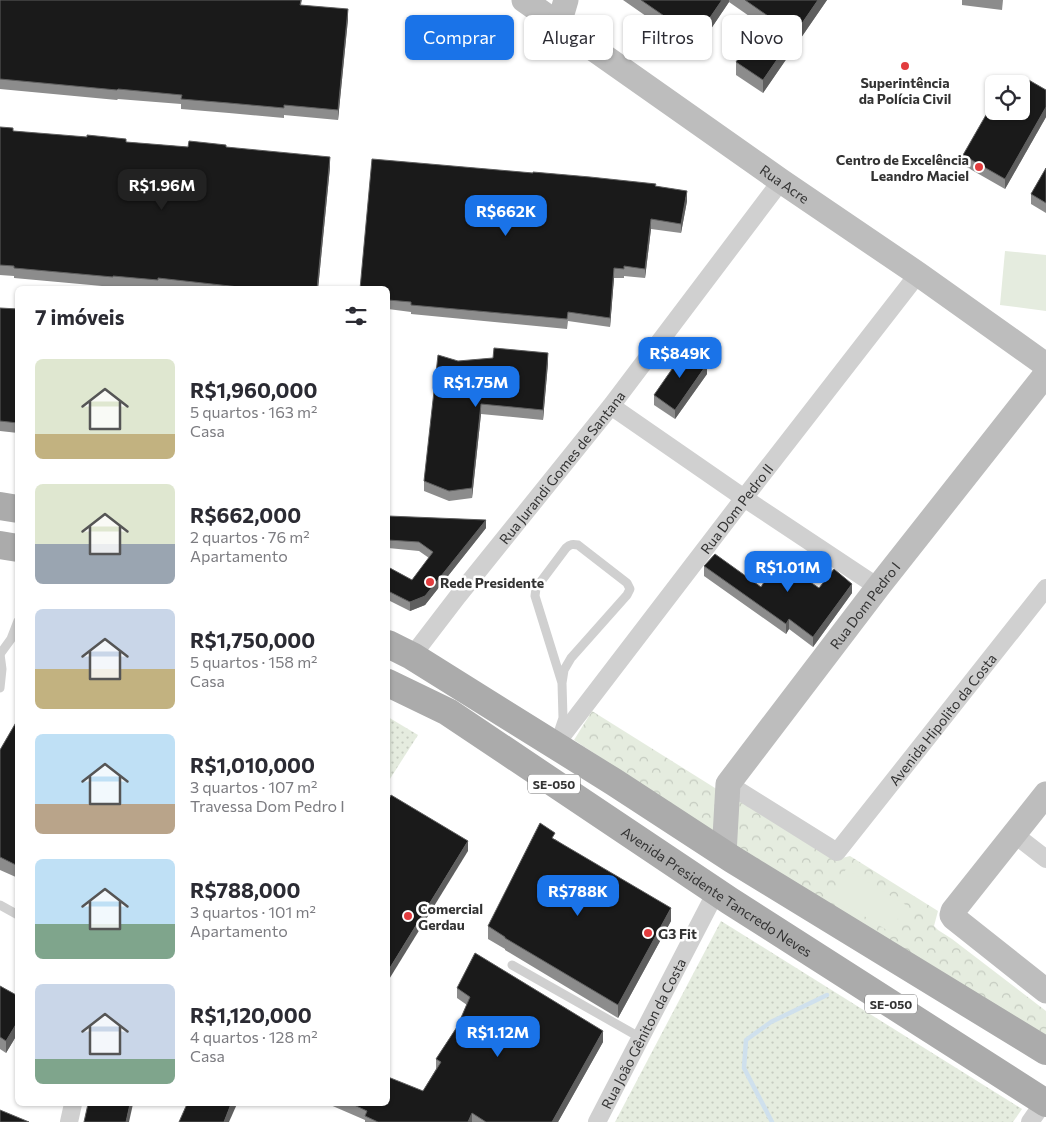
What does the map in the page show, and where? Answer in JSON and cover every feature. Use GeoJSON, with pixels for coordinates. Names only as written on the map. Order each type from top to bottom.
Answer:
{"type":"FeatureCollection","features":[{"type":"Feature","properties":{"kind":"main road"},"geometry":{"type":"LineString","coordinates":[[0,506],[15,509]]}},
{"type":"Feature","properties":{"kind":"main road"},"geometry":{"type":"LineString","coordinates":[[0,545],[15,548]]}},
{"type":"Feature","properties":{"kind":"main road","name":"SE-050"},"geometry":{"type":"LineString","coordinates":[[390,645],[412,656],[614,782],[719,851],[1046,1051]]}},
{"type":"Feature","properties":{"kind":"main road","name":"Avenida Presidente Tancredo Neves"},"geometry":{"type":"LineString","coordinates":[[390,684],[448,712],[1040,1109]]}},
{"type":"Feature","properties":{"kind":"main road"},"geometry":{"type":"LineString","coordinates":[[719,851],[723,897]]}},
{"type":"Feature","properties":{"kind":"street","name":"Rua Acre"},"geometry":{"type":"LineString","coordinates":[[524,0],[546,15]]}},
{"type":"Feature","properties":{"kind":"street"},"geometry":{"type":"LineString","coordinates":[[562,15],[566,0]]}},
{"type":"Feature","properties":{"kind":"street","name":"Rua Acre"},"geometry":{"type":"LineString","coordinates":[[610,60],[1046,365]]}},
{"type":"Feature","properties":{"kind":"street","name":"Rua Jurandi Gomes de Santana"},"geometry":{"type":"LineString","coordinates":[[412,656],[611,406],[781,181]]}},
{"type":"Feature","properties":{"kind":"street","name":"Rua Dom Pedro II"},"geometry":{"type":"LineString","coordinates":[[555,746],[918,274]]}},
{"type":"Feature","properties":{"kind":"street","name":"Rua Dom Pedro I"},"geometry":{"type":"LineString","coordinates":[[728,784],[878,587],[1046,374]]}},
{"type":"Feature","properties":{"kind":"street"},"geometry":{"type":"LineString","coordinates":[[611,406],[744,498],[878,587]]}},
{"type":"Feature","properties":{"kind":"street","name":"Avenida Hipolito da Costa"},"geometry":{"type":"LineString","coordinates":[[728,784],[837,852],[1046,588]]}},
{"type":"Feature","properties":{"kind":"street"},"geometry":{"type":"LineString","coordinates":[[719,851],[728,784]]}},
{"type":"Feature","properties":{"kind":"street"},"geometry":{"type":"LineString","coordinates":[[1046,794],[952,915],[1046,991]]}},
{"type":"Feature","properties":{"kind":"street"},"geometry":{"type":"LineString","coordinates":[[1014,834],[1046,859]]}},
{"type":"Feature","properties":{"kind":"street","name":"Rua João Gêniton da Costa"},"geometry":{"type":"LineString","coordinates":[[597,1122],[641,1038],[723,897]]}},
{"type":"Feature","properties":{"kind":"street"},"geometry":{"type":"LineString","coordinates":[[69,1122],[73,1106]]}},
{"type":"Feature","properties":{"kind":"lane"},"geometry":{"type":"LineString","coordinates":[[555,746],[563,718],[562,683],[564,670],[571,658],[627,595],[630,589],[627,583],[575,544],[566,548],[536,588],[535,596],[562,683]]}},
{"type":"Feature","properties":{"kind":"lane"},"geometry":{"type":"LineString","coordinates":[[0,688],[2,669],[0,654],[11,639],[15,629]]}},
{"type":"Feature","properties":{"kind":"lane"},"geometry":{"type":"LineString","coordinates":[[0,905],[15,913]]}},
{"type":"Feature","properties":{"kind":"lane"},"geometry":{"type":"LineString","coordinates":[[512,965],[641,1038]]}},
{"type":"Feature","properties":{"kind":"green space"},"geometry":{"type":"Polygon","coordinates":[[[1005,251],[1046,255],[1046,311],[1000,305],[1005,251]]]}},
{"type":"Feature","properties":{"kind":"green space"},"geometry":{"type":"Polygon","coordinates":[[[592,711],[723,793],[719,836],[574,740],[592,711]]]}},
{"type":"Feature","properties":{"kind":"green space"},"geometry":{"type":"Polygon","coordinates":[[[390,718],[418,735],[390,779],[390,718]]]}},
{"type":"Feature","properties":{"kind":"green space"},"geometry":{"type":"Polygon","coordinates":[[[731,796],[838,859],[850,856],[938,911],[934,926],[938,930],[1046,1011],[1046,1049],[729,845],[731,796]]]}},
{"type":"Feature","properties":{"kind":"green space"},"geometry":{"type":"Polygon","coordinates":[[[846,869],[906,905],[890,932],[830,895],[846,869]]]}},
{"type":"Feature","properties":{"kind":"green space"},"geometry":{"type":"Polygon","coordinates":[[[721,921],[1022,1109],[1013,1122],[615,1122],[721,921]]]}},
{"type":"Feature","properties":{"kind":"building"},"geometry":{"type":"Polygon","coordinates":[[[0,0],[301,0],[300,5],[348,9],[338,110],[284,105],[284,108],[181,99],[182,95],[0,79],[0,0]]]}},
{"type":"Feature","properties":{"kind":"building"},"geometry":{"type":"Polygon","coordinates":[[[641,0],[722,0],[712,15],[663,15],[641,0]]]}},
{"type":"Feature","properties":{"kind":"building"},"geometry":{"type":"Polygon","coordinates":[[[745,0],[818,0],[802,23],[802,15],[767,15],[745,0]]]}},
{"type":"Feature","properties":{"kind":"building"},"geometry":{"type":"Polygon","coordinates":[[[737,60],[777,60],[763,80],[736,62],[737,60]]]}},
{"type":"Feature","properties":{"kind":"building"},"geometry":{"type":"Polygon","coordinates":[[[1030,81],[1046,90],[1046,107],[1005,179],[963,155],[985,117],[985,120],[1030,120],[1030,81]]]}},
{"type":"Feature","properties":{"kind":"building"},"geometry":{"type":"Polygon","coordinates":[[[0,127],[13,128],[13,131],[126,139],[126,142],[188,147],[189,141],[226,145],[226,147],[330,157],[317,286],[230,286],[158,278],[158,280],[113,277],[14,268],[14,266],[0,265],[0,127]]]}},
{"type":"Feature","properties":{"kind":"building"},"geometry":{"type":"Polygon","coordinates":[[[372,159],[590,177],[656,184],[655,186],[687,191],[681,224],[651,219],[645,269],[624,266],[624,269],[614,268],[610,318],[568,312],[567,319],[411,305],[411,302],[390,300],[390,286],[360,286],[372,159]]]}},
{"type":"Feature","properties":{"kind":"building"},"geometry":{"type":"Polygon","coordinates":[[[1046,168],[1046,203],[1031,194],[1046,168]]]}},
{"type":"Feature","properties":{"kind":"building"},"geometry":{"type":"Polygon","coordinates":[[[0,308],[15,309],[15,423],[0,421],[0,308]]]}},
{"type":"Feature","properties":{"kind":"building"},"geometry":{"type":"Polygon","coordinates":[[[494,348],[548,353],[543,410],[481,404],[472,488],[449,491],[424,481],[438,355],[458,361],[493,358],[494,348]]]}},
{"type":"Feature","properties":{"kind":"building"},"geometry":{"type":"Polygon","coordinates":[[[686,349],[707,364],[675,410],[654,395],[686,349]]]}},
{"type":"Feature","properties":{"kind":"building"},"geometry":{"type":"Polygon","coordinates":[[[390,516],[486,520],[425,596],[410,602],[390,592],[390,568],[412,580],[433,552],[419,542],[390,540],[390,516]]]}},
{"type":"Feature","properties":{"kind":"building"},"geometry":{"type":"Polygon","coordinates":[[[715,554],[761,587],[778,560],[819,588],[834,569],[852,584],[813,637],[789,619],[786,624],[704,566],[715,554]]]}},
{"type":"Feature","properties":{"kind":"building"},"geometry":{"type":"Polygon","coordinates":[[[15,724],[15,864],[0,857],[0,750],[15,724]]]}},
{"type":"Feature","properties":{"kind":"building","name":"Comercial Gerdau"},"geometry":{"type":"Polygon","coordinates":[[[391,795],[468,841],[390,968],[391,795]]]}},
{"type":"Feature","properties":{"kind":"building"},"geometry":{"type":"Polygon","coordinates":[[[540,823],[555,833],[552,838],[671,908],[618,1005],[488,926],[540,823]]]}},
{"type":"Feature","properties":{"kind":"building"},"geometry":{"type":"Polygon","coordinates":[[[475,953],[603,1031],[552,1122],[486,1122],[472,1113],[468,1122],[378,1122],[365,1116],[367,1111],[356,1106],[390,1106],[390,1078],[423,1091],[441,1062],[436,1059],[457,1027],[470,997],[457,988],[475,953]]]}},
{"type":"Feature","properties":{"kind":"building"},"geometry":{"type":"Polygon","coordinates":[[[0,986],[15,994],[15,1026],[6,1041],[0,1037],[0,986]]]}},
{"type":"Feature","properties":{"kind":"building"},"geometry":{"type":"Polygon","coordinates":[[[88,1106],[130,1106],[126,1122],[84,1122],[88,1106]]]}},
{"type":"Feature","properties":{"kind":"building"},"geometry":{"type":"Polygon","coordinates":[[[186,1106],[230,1106],[224,1122],[179,1122],[186,1106]]]}},
{"type":"Feature","properties":{"kind":"building"},"geometry":{"type":"Polygon","coordinates":[[[0,1110],[29,1122],[0,1122],[0,1110]]]}},
{"type":"Feature","properties":{"kind":"waterway"},"geometry":{"type":"LineString","coordinates":[[772,1122],[744,1068],[746,1040],[771,1022],[827,995]]}},
{"type":"Feature","properties":{"kind":"place","name":"Superintência da Polícia Civil"},"geometry":{"type":"Point","coordinates":[905,66]}},
{"type":"Feature","properties":{"kind":"place","name":"Centro de Excelência Leandro Maciel"},"geometry":{"type":"Point","coordinates":[979,167]}},
{"type":"Feature","properties":{"kind":"place","name":"Rede Presidente"},"geometry":{"type":"Point","coordinates":[430,582]}},
{"type":"Feature","properties":{"kind":"place","name":"Comercial Gerdau"},"geometry":{"type":"Point","coordinates":[408,916]}},
{"type":"Feature","properties":{"kind":"place","name":"G3 Fit"},"geometry":{"type":"Point","coordinates":[648,933]}}]}
